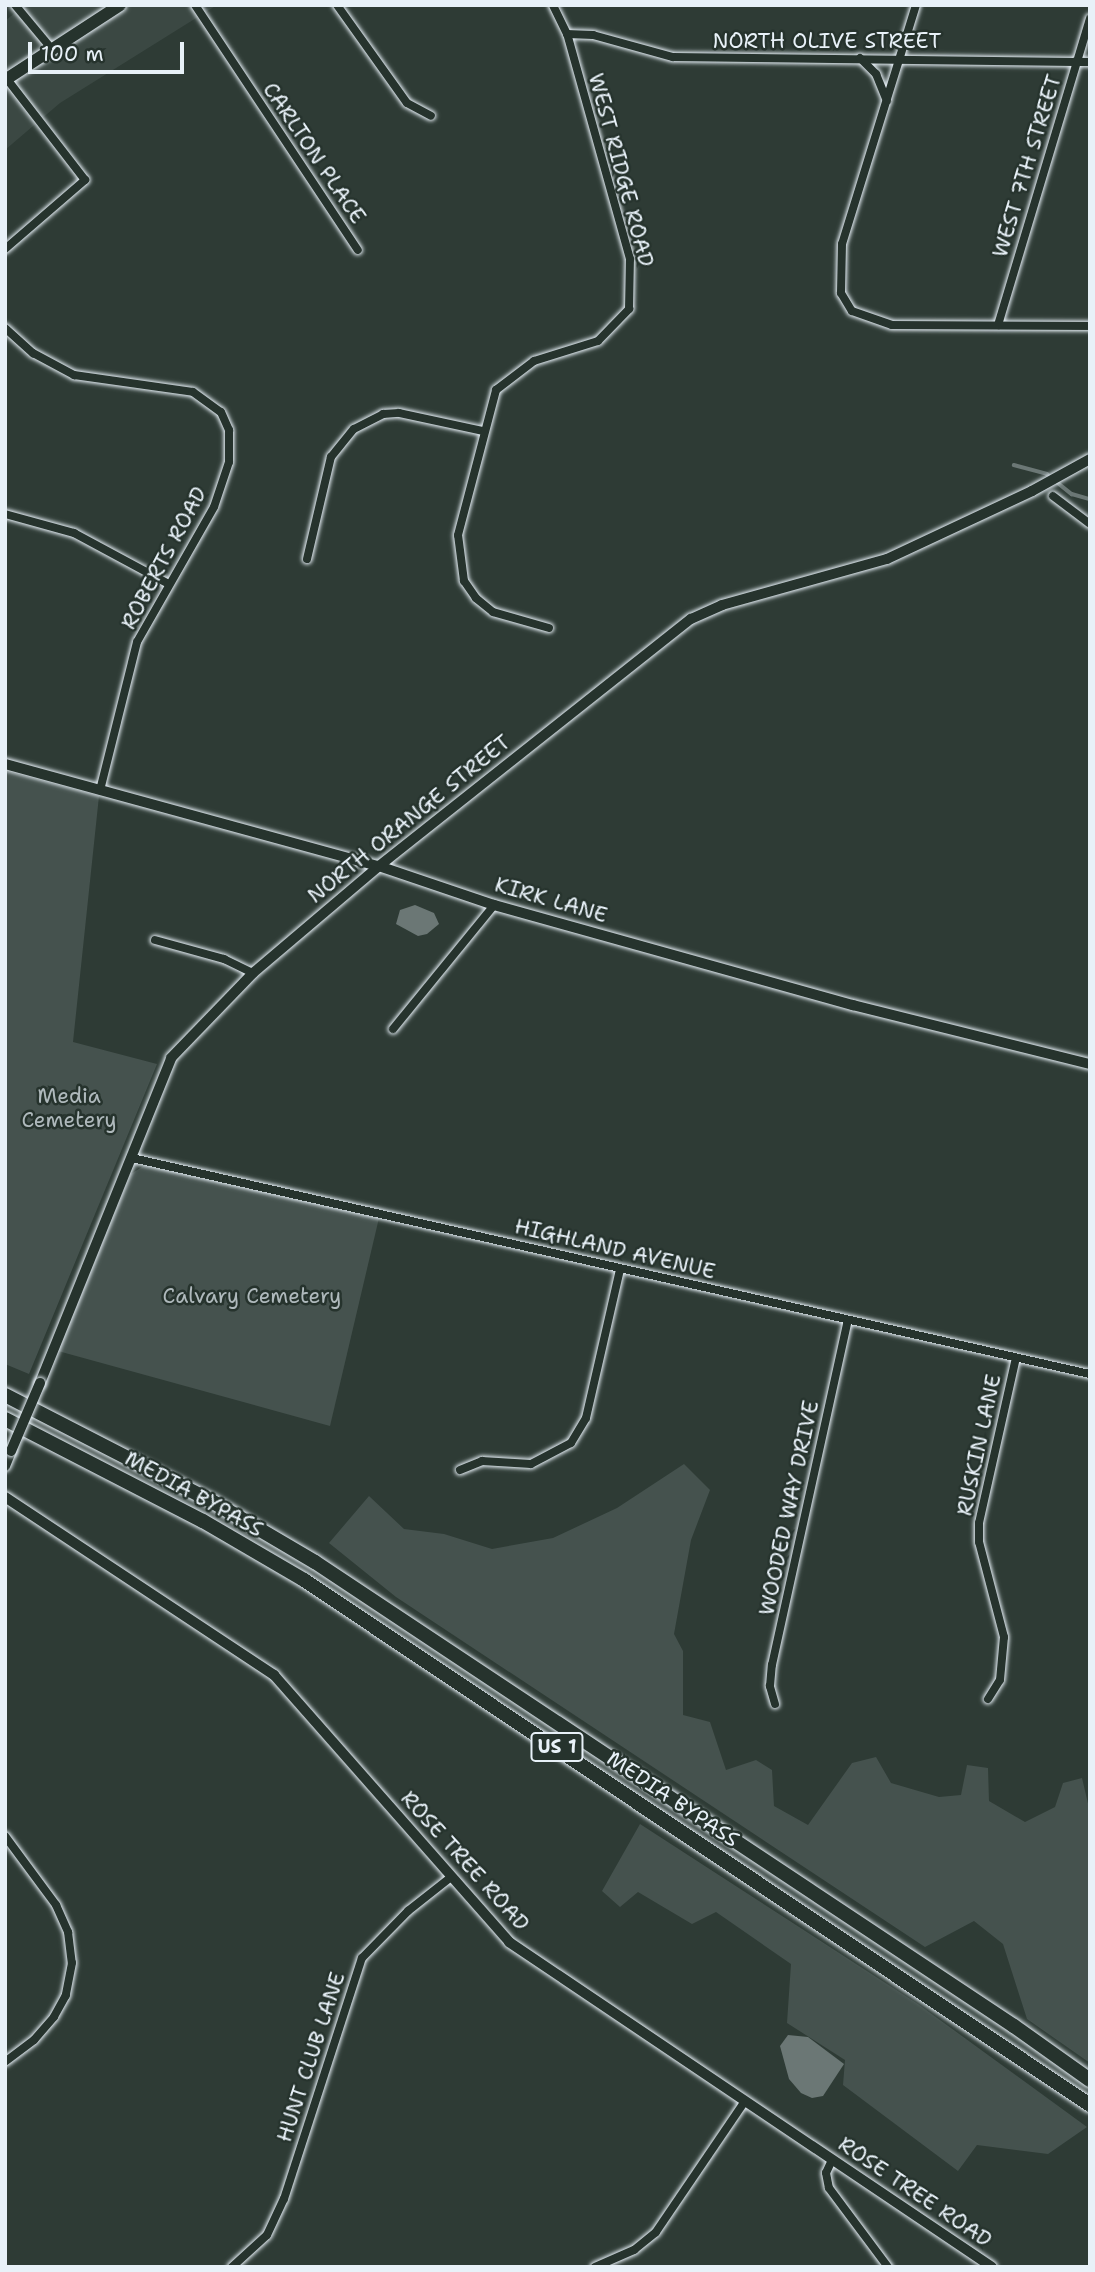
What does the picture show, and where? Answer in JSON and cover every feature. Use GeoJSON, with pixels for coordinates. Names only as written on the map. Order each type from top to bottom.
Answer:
{"type":"FeatureCollection","features":[{"type":"Feature","properties":{"kind":"highway","name":"MEDIA BYPASS"},"geometry":{"type":"LineString","coordinates":[[5,1395],[213,1502],[315,1562],[1002,2018],[1090,2081]]}},
{"type":"Feature","properties":{"kind":"highway","name":"MEDIA BYPASS"},"geometry":{"type":"LineString","coordinates":[[5,1419],[203,1521],[304,1580],[1090,2105]]}},
{"type":"Feature","properties":{"kind":"main road"},"geometry":{"type":"LineString","coordinates":[[6,80],[120,5]]}},
{"type":"Feature","properties":{"kind":"street"},"geometry":{"type":"LineString","coordinates":[[15,5],[51,48]]}},
{"type":"Feature","properties":{"kind":"street","name":"CARLTON PLACE"},"geometry":{"type":"LineString","coordinates":[[195,5],[358,250]]}},
{"type":"Feature","properties":{"kind":"street"},"geometry":{"type":"LineString","coordinates":[[337,5],[407,103],[431,117]]}},
{"type":"Feature","properties":{"kind":"street","name":"WEST RIDGE ROAD"},"geometry":{"type":"LineString","coordinates":[[549,628],[493,612],[464,581],[458,536],[483,431],[496,390],[512,373],[534,360],[598,341],[629,309],[630,259],[567,34],[554,5]]}},
{"type":"Feature","properties":{"kind":"street"},"geometry":{"type":"LineString","coordinates":[[916,5],[842,244],[841,293],[852,311],[892,325],[1090,326]]}},
{"type":"Feature","properties":{"kind":"street","name":"WEST 7TH STREET"},"geometry":{"type":"LineString","coordinates":[[998,325],[1090,18]]}},
{"type":"Feature","properties":{"kind":"street","name":"NORTH OLIVE STREET"},"geometry":{"type":"LineString","coordinates":[[567,34],[593,34],[673,57],[900,57],[1090,62]]}},
{"type":"Feature","properties":{"kind":"street"},"geometry":{"type":"LineString","coordinates":[[860,58],[876,74],[887,101]]}},
{"type":"Feature","properties":{"kind":"street"},"geometry":{"type":"LineString","coordinates":[[5,249],[85,180],[6,80]]}},
{"type":"Feature","properties":{"kind":"street","name":"ROBERTS ROAD"},"geometry":{"type":"LineString","coordinates":[[5,328],[33,353],[74,375],[194,391],[221,412],[231,444],[221,489],[167,583],[130,663],[100,790]]}},
{"type":"Feature","properties":{"kind":"street"},"geometry":{"type":"LineString","coordinates":[[307,559],[331,457],[354,429],[383,414],[399,413],[483,431]]}},
{"type":"Feature","properties":{"kind":"street","name":"NORTH ORANGE STREET"},"geometry":{"type":"LineString","coordinates":[[5,1466],[171,1058],[253,973],[379,866],[691,619],[722,606],[887,559],[1031,491],[1090,458]]}},
{"type":"Feature","properties":{"kind":"street"},"geometry":{"type":"LineString","coordinates":[[1053,496],[1090,523]]}},
{"type":"Feature","properties":{"kind":"street"},"geometry":{"type":"LineString","coordinates":[[5,514],[74,533],[167,583]]}},
{"type":"Feature","properties":{"kind":"street","name":"KIRK LANE"},"geometry":{"type":"LineString","coordinates":[[5,764],[379,866],[494,905],[853,1005],[1090,1064]]}},
{"type":"Feature","properties":{"kind":"street"},"geometry":{"type":"LineString","coordinates":[[393,1029],[494,905]]}},
{"type":"Feature","properties":{"kind":"street"},"geometry":{"type":"LineString","coordinates":[[155,940],[224,959],[253,973]]}},
{"type":"Feature","properties":{"kind":"street","name":"HIGHLAND AVENUE"},"geometry":{"type":"LineString","coordinates":[[132,1158],[1090,1374]]}},
{"type":"Feature","properties":{"kind":"street"},"geometry":{"type":"LineString","coordinates":[[460,1471],[482,1461],[531,1464],[571,1443],[586,1418],[620,1269]]}},
{"type":"Feature","properties":{"kind":"street","name":"WOODED WAY DRIVE"},"geometry":{"type":"LineString","coordinates":[[775,1704],[770,1686],[772,1665],[848,1320]]}},
{"type":"Feature","properties":{"kind":"street","name":"RUSKIN LANE"},"geometry":{"type":"LineString","coordinates":[[988,1699],[1000,1680],[1004,1637],[979,1542],[979,1522],[1016,1358]]}},
{"type":"Feature","properties":{"kind":"street","name":"ROSE TREE ROAD"},"geometry":{"type":"LineString","coordinates":[[5,1497],[274,1675],[509,1942],[743,2104],[992,2267]]}},
{"type":"Feature","properties":{"kind":"street"},"geometry":{"type":"LineString","coordinates":[[5,1836],[56,1905],[68,1932],[72,1963],[66,1995],[54,2017],[34,2040],[5,2062]]}},
{"type":"Feature","properties":{"kind":"street","name":"HUNT CLUB LANE"},"geometry":{"type":"LineString","coordinates":[[232,2267],[267,2235],[284,2199],[362,1958],[408,1911],[450,1878]]}},
{"type":"Feature","properties":{"kind":"street"},"geometry":{"type":"LineString","coordinates":[[595,2267],[634,2250],[656,2232],[743,2104]]}},
{"type":"Feature","properties":{"kind":"street"},"geometry":{"type":"LineString","coordinates":[[832,2160],[826,2173],[829,2188],[888,2267]]}},
{"type":"Feature","properties":{"kind":"shaded area"},"geometry":{"type":"Polygon","coordinates":[[[217,5],[60,103],[5,150],[5,21],[22,7],[217,5]]]}},
{"type":"Feature","properties":{"kind":"shaded area"},"geometry":{"type":"Polygon","coordinates":[[[415,905],[434,913],[439,924],[427,934],[418,936],[396,924],[400,910],[415,905]]]}},
{"type":"Feature","properties":{"kind":"shaded area"},"geometry":{"type":"Polygon","coordinates":[[[788,2035],[808,2037],[844,2064],[823,2096],[812,2098],[801,2093],[789,2079],[780,2046],[788,2035]]]}},
{"type":"Feature","properties":{"kind":"green space","name":"Media Cemetery"},"geometry":{"type":"Polygon","coordinates":[[[5,771],[99,796],[73,1042],[157,1064],[29,1374],[5,1364],[5,771]]]}},
{"type":"Feature","properties":{"kind":"green space","name":"Calvary Cemetery"},"geometry":{"type":"Polygon","coordinates":[[[145,1165],[379,1218],[330,1426],[58,1351],[131,1174],[145,1165]]]}},
{"type":"Feature","properties":{"kind":"green space"},"geometry":{"type":"Polygon","coordinates":[[[684,1464],[710,1490],[691,1540],[674,1634],[683,1651],[683,1715],[710,1722],[726,1770],[756,1760],[772,1770],[774,1806],[808,1825],[852,1763],[876,1757],[891,1783],[939,1797],[961,1795],[967,1765],[988,1768],[989,1801],[1025,1822],[1055,1807],[1063,1783],[1082,1778],[1090,1812],[1090,2063],[1027,2019],[1003,1944],[974,1921],[925,1947],[396,1597],[329,1543],[369,1496],[404,1529],[444,1534],[492,1549],[553,1538],[617,1508],[684,1464]]]}},
{"type":"Feature","properties":{"kind":"green space"},"geometry":{"type":"Polygon","coordinates":[[[640,1824],[918,2004],[1087,2127],[1048,2154],[977,2145],[958,2171],[843,2085],[845,2060],[787,2023],[791,1964],[716,1912],[692,1924],[638,1892],[620,1907],[602,1891],[640,1824]]]}},
{"type":"Feature","properties":{"kind":"waterway"},"geometry":{"type":"LineString","coordinates":[[1014,465],[1047,474],[1072,494],[1090,499]]}}]}
